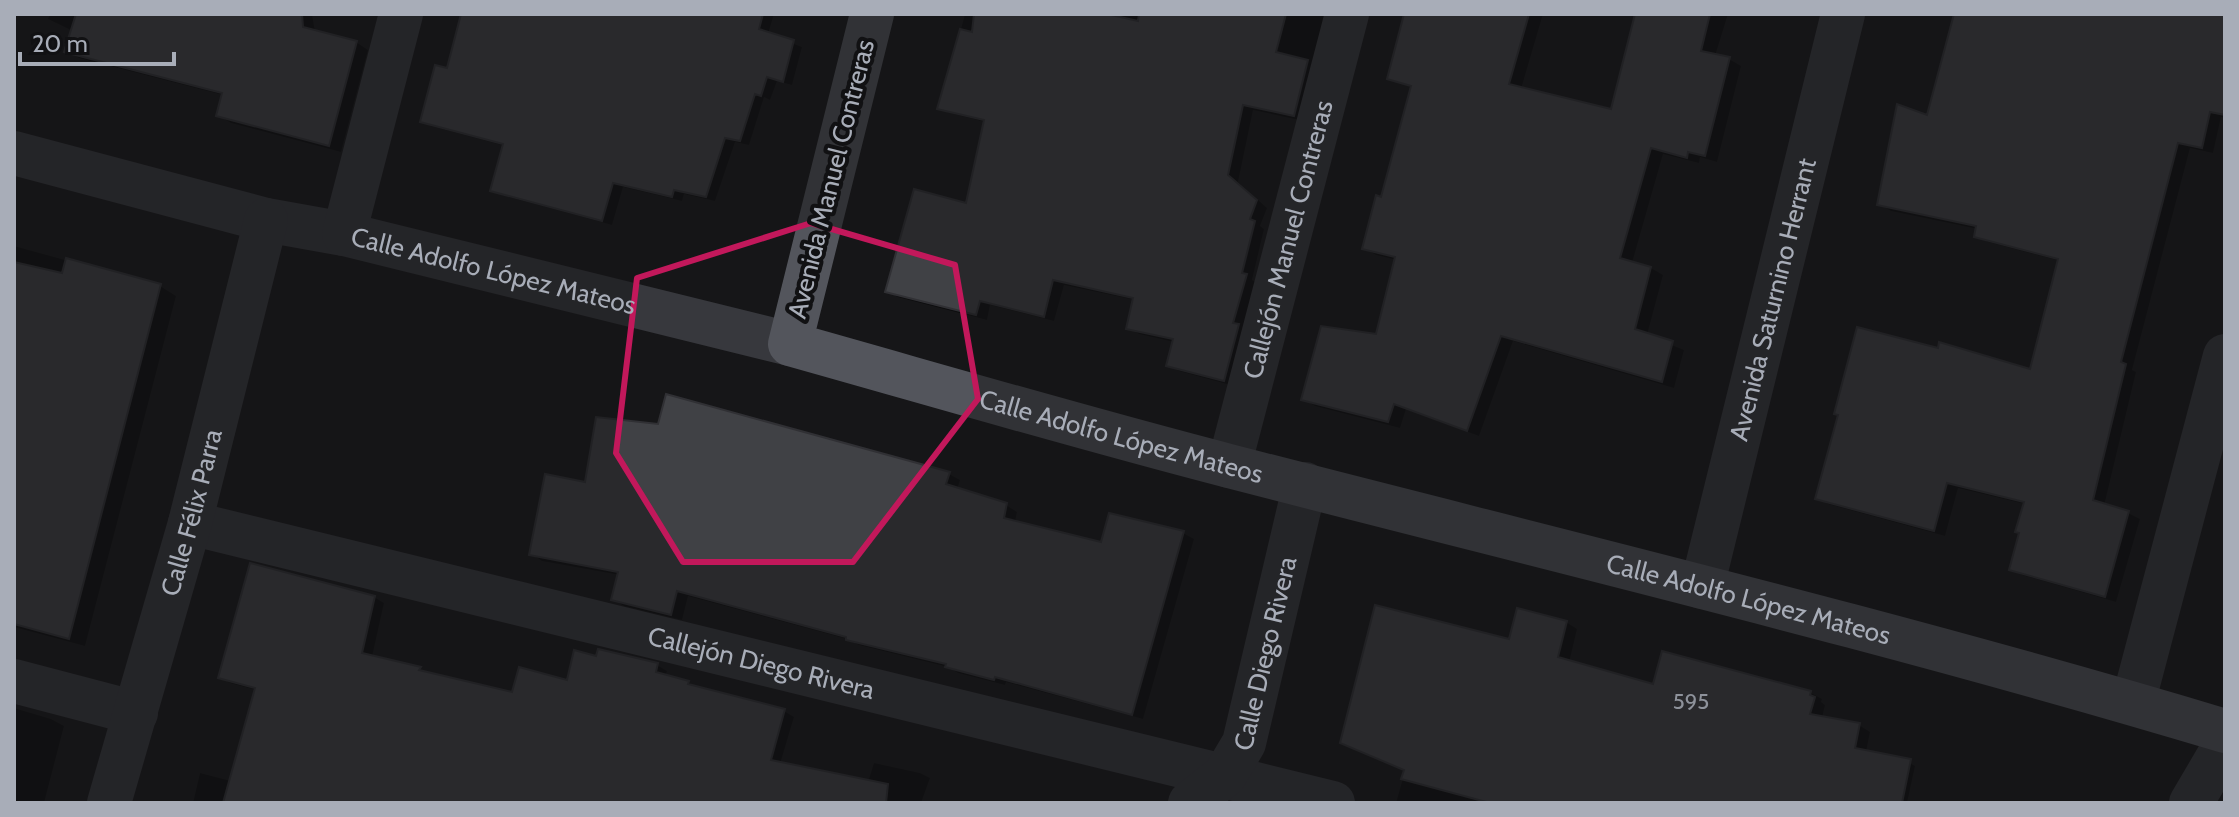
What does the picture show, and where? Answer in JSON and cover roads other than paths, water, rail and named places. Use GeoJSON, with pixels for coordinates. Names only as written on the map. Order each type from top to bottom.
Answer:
{"type":"FeatureCollection","features":[{"type":"Feature","properties":{"kind":"main road","name":"Avenida Manuel Contreras"},"geometry":{"type":"LineString","coordinates":[[790,344],[872,14]]}},
{"type":"Feature","properties":{"kind":"main road","name":"Calle Adolfo López Mateos"},"geometry":{"type":"LineString","coordinates":[[790,344],[1229,466],[1702,587],[2133,703],[2225,731]]}},
{"type":"Feature","properties":{"kind":"street"},"geometry":{"type":"LineString","coordinates":[[344,234],[401,14]]}},
{"type":"Feature","properties":{"kind":"street","name":"Callejón Manuel Contreras"},"geometry":{"type":"LineString","coordinates":[[1229,466],[1347,14]]}},
{"type":"Feature","properties":{"kind":"street","name":"Avenida Saturnino Herrant"},"geometry":{"type":"LineString","coordinates":[[1702,587],[1843,14]]}},
{"type":"Feature","properties":{"kind":"street","name":"Calle Adolfo López Mateos"},"geometry":{"type":"LineString","coordinates":[[14,153],[266,220],[344,234],[790,344]]}},
{"type":"Feature","properties":{"kind":"street","name":"Calle Félix Parra"},"geometry":{"type":"LineString","coordinates":[[109,803],[190,523],[266,220]]}},
{"type":"Feature","properties":{"kind":"street"},"geometry":{"type":"LineString","coordinates":[[2133,703],[2225,356]]}},
{"type":"Feature","properties":{"kind":"street","name":"Calle Diego Rivera"},"geometry":{"type":"LineString","coordinates":[[1190,803],[1225,775],[1244,743],[1305,484]]}},
{"type":"Feature","properties":{"kind":"street","name":"Callejón Diego Rivera"},"geometry":{"type":"LineString","coordinates":[[190,523],[1333,803]]}},
{"type":"Feature","properties":{"kind":"street"},"geometry":{"type":"LineString","coordinates":[[14,681],[136,713]]}},
{"type":"Feature","properties":{"kind":"street"},"geometry":{"type":"LineString","coordinates":[[2191,803],[2225,745]]}}]}
